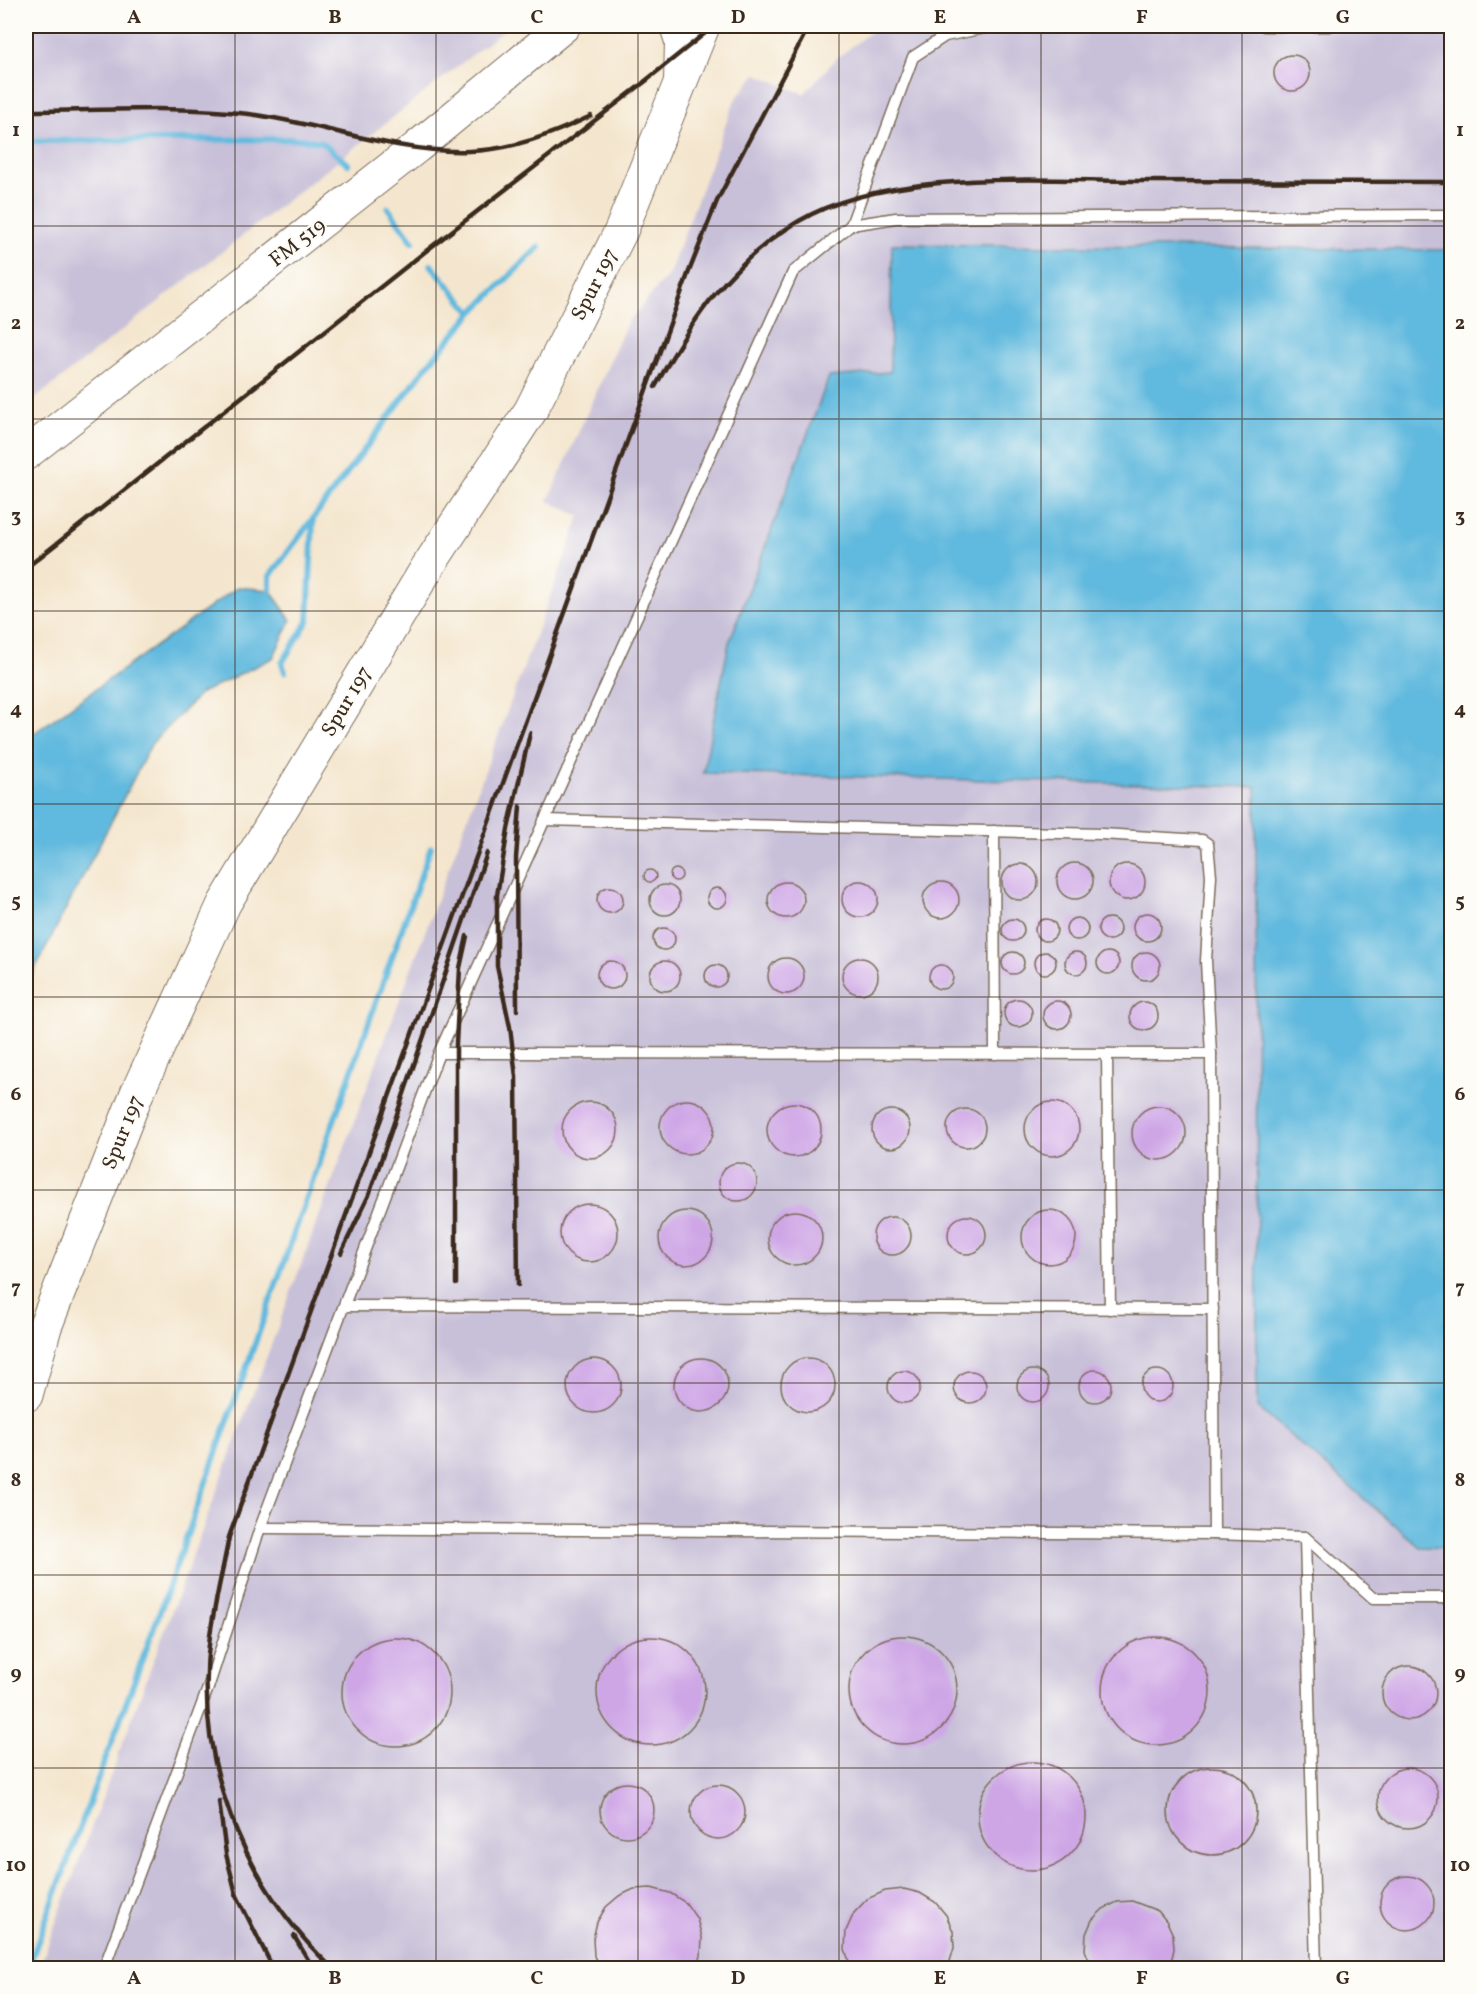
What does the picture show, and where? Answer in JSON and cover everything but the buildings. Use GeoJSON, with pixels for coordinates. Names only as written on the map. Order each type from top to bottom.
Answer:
{"type":"FeatureCollection","features":[{"type":"Feature","properties":{"kind":"main road","name":"FM 519"},"geometry":{"type":"LineString","coordinates":[[26,454],[417,147],[564,26]]}},
{"type":"Feature","properties":{"kind":"main road"},"geometry":{"type":"LineString","coordinates":[[676,26],[681,41],[679,86]]}},
{"type":"Feature","properties":{"kind":"main road","name":"Spur 197"},"geometry":{"type":"LineString","coordinates":[[26,1395],[45,1327],[137,1093],[224,904],[427,568],[531,410],[621,231],[703,26]]}},
{"type":"Feature","properties":{"kind":"lane"},"geometry":{"type":"LineString","coordinates":[[851,225],[913,57],[945,36],[995,26]]}},
{"type":"Feature","properties":{"kind":"lane"},"geometry":{"type":"LineString","coordinates":[[1264,26],[1329,26]]}},
{"type":"Feature","properties":{"kind":"lane"},"geometry":{"type":"LineString","coordinates":[[104,1968],[208,1688],[260,1528],[439,1053],[793,272],[851,225],[896,218],[1452,215]]}},
{"type":"Feature","properties":{"kind":"lane"},"geometry":{"type":"LineString","coordinates":[[544,820],[994,831],[1202,840],[1208,844],[1210,876],[1206,961],[1211,1054],[1214,1534]]}},
{"type":"Feature","properties":{"kind":"lane"},"geometry":{"type":"LineString","coordinates":[[994,831],[995,1054]]}},
{"type":"Feature","properties":{"kind":"lane"},"geometry":{"type":"LineString","coordinates":[[439,1053],[1211,1054]]}},
{"type":"Feature","properties":{"kind":"lane"},"geometry":{"type":"LineString","coordinates":[[1107,1054],[1110,1309]]}},
{"type":"Feature","properties":{"kind":"lane"},"geometry":{"type":"LineString","coordinates":[[344,1306],[1213,1309]]}},
{"type":"Feature","properties":{"kind":"lane"},"geometry":{"type":"LineString","coordinates":[[260,1528],[1214,1534],[1305,1537],[1373,1598],[1452,1598]]}},
{"type":"Feature","properties":{"kind":"lane"},"geometry":{"type":"LineString","coordinates":[[1305,1537],[1316,1968]]}},
{"type":"Feature","properties":{"kind":"shaded area"},"geometry":{"type":"Polygon","coordinates":[[[26,26],[509,26],[26,406],[26,26]]]}},
{"type":"Feature","properties":{"kind":"shaded area"},"geometry":{"type":"Polygon","coordinates":[[[878,26],[1451,26],[1451,250],[892,244],[890,372],[704,773],[1256,787],[1257,1407],[1420,1547],[1451,1548],[1451,1968],[39,1968],[580,516],[548,501],[627,323],[669,274],[735,100],[756,74],[804,94],[837,58],[878,26]]]}},
{"type":"Feature","properties":{"kind":"water"},"geometry":{"type":"Polygon","coordinates":[[[892,244],[1451,250],[1451,1548],[1420,1547],[1257,1407],[1256,787],[703,773],[729,643],[829,377],[890,372],[892,244]]]}},
{"type":"Feature","properties":{"kind":"water"},"geometry":{"type":"Polygon","coordinates":[[[238,587],[270,590],[291,620],[273,658],[201,693],[152,743],[26,986],[26,739],[238,587]]]}},
{"type":"Feature","properties":{"kind":"waterway"},"geometry":{"type":"LineString","coordinates":[[26,141],[300,139],[321,142],[348,164]]}},
{"type":"Feature","properties":{"kind":"waterway"},"geometry":{"type":"LineString","coordinates":[[388,208],[413,242]]}},
{"type":"Feature","properties":{"kind":"waterway"},"geometry":{"type":"LineString","coordinates":[[270,590],[270,576],[426,367],[472,313],[539,247]]}},
{"type":"Feature","properties":{"kind":"waterway"},"geometry":{"type":"LineString","coordinates":[[431,265],[472,313]]}},
{"type":"Feature","properties":{"kind":"waterway"},"geometry":{"type":"LineString","coordinates":[[285,672],[282,663],[308,621],[313,520]]}},
{"type":"Feature","properties":{"kind":"waterway"},"geometry":{"type":"LineString","coordinates":[[28,1968],[162,1606],[431,847]]}},
{"type":"Feature","properties":{"kind":"railway"},"geometry":{"type":"LineString","coordinates":[[644,82],[714,26]]}},
{"type":"Feature","properties":{"kind":"railway"},"geometry":{"type":"LineString","coordinates":[[332,1968],[300,1934],[273,1897],[249,1858],[231,1816],[217,1773],[209,1728],[207,1682],[210,1635],[229,1537],[688,274],[717,201],[809,26]]}},
{"type":"Feature","properties":{"kind":"railway"},"geometry":{"type":"LineString","coordinates":[[26,568],[426,251],[651,77]]}},
{"type":"Feature","properties":{"kind":"railway"},"geometry":{"type":"LineString","coordinates":[[26,111],[166,109],[222,111],[276,118],[387,143],[442,151],[501,148],[532,140],[591,116]]}},
{"type":"Feature","properties":{"kind":"railway"},"geometry":{"type":"LineString","coordinates":[[655,387],[699,315],[733,273],[753,255],[799,221],[835,204],[876,192],[920,185],[1012,180],[1452,182]]}},
{"type":"Feature","properties":{"kind":"railway"},"geometry":{"type":"LineString","coordinates":[[518,1285],[516,1077],[510,1027],[497,966],[497,895],[508,829],[530,733]]}},
{"type":"Feature","properties":{"kind":"railway"},"geometry":{"type":"LineString","coordinates":[[517,1010],[516,858],[520,806]]}},
{"type":"Feature","properties":{"kind":"railway"},"geometry":{"type":"LineString","coordinates":[[341,1253],[369,1195],[487,853]]}},
{"type":"Feature","properties":{"kind":"railway"},"geometry":{"type":"LineString","coordinates":[[456,1284],[456,1044],[460,968],[467,936]]}},
{"type":"Feature","properties":{"kind":"railway"},"geometry":{"type":"LineString","coordinates":[[219,1801],[226,1854],[236,1894],[273,1968]]}},
{"type":"Feature","properties":{"kind":"railway"},"geometry":{"type":"LineString","coordinates":[[294,1936],[313,1968]]}}]}
